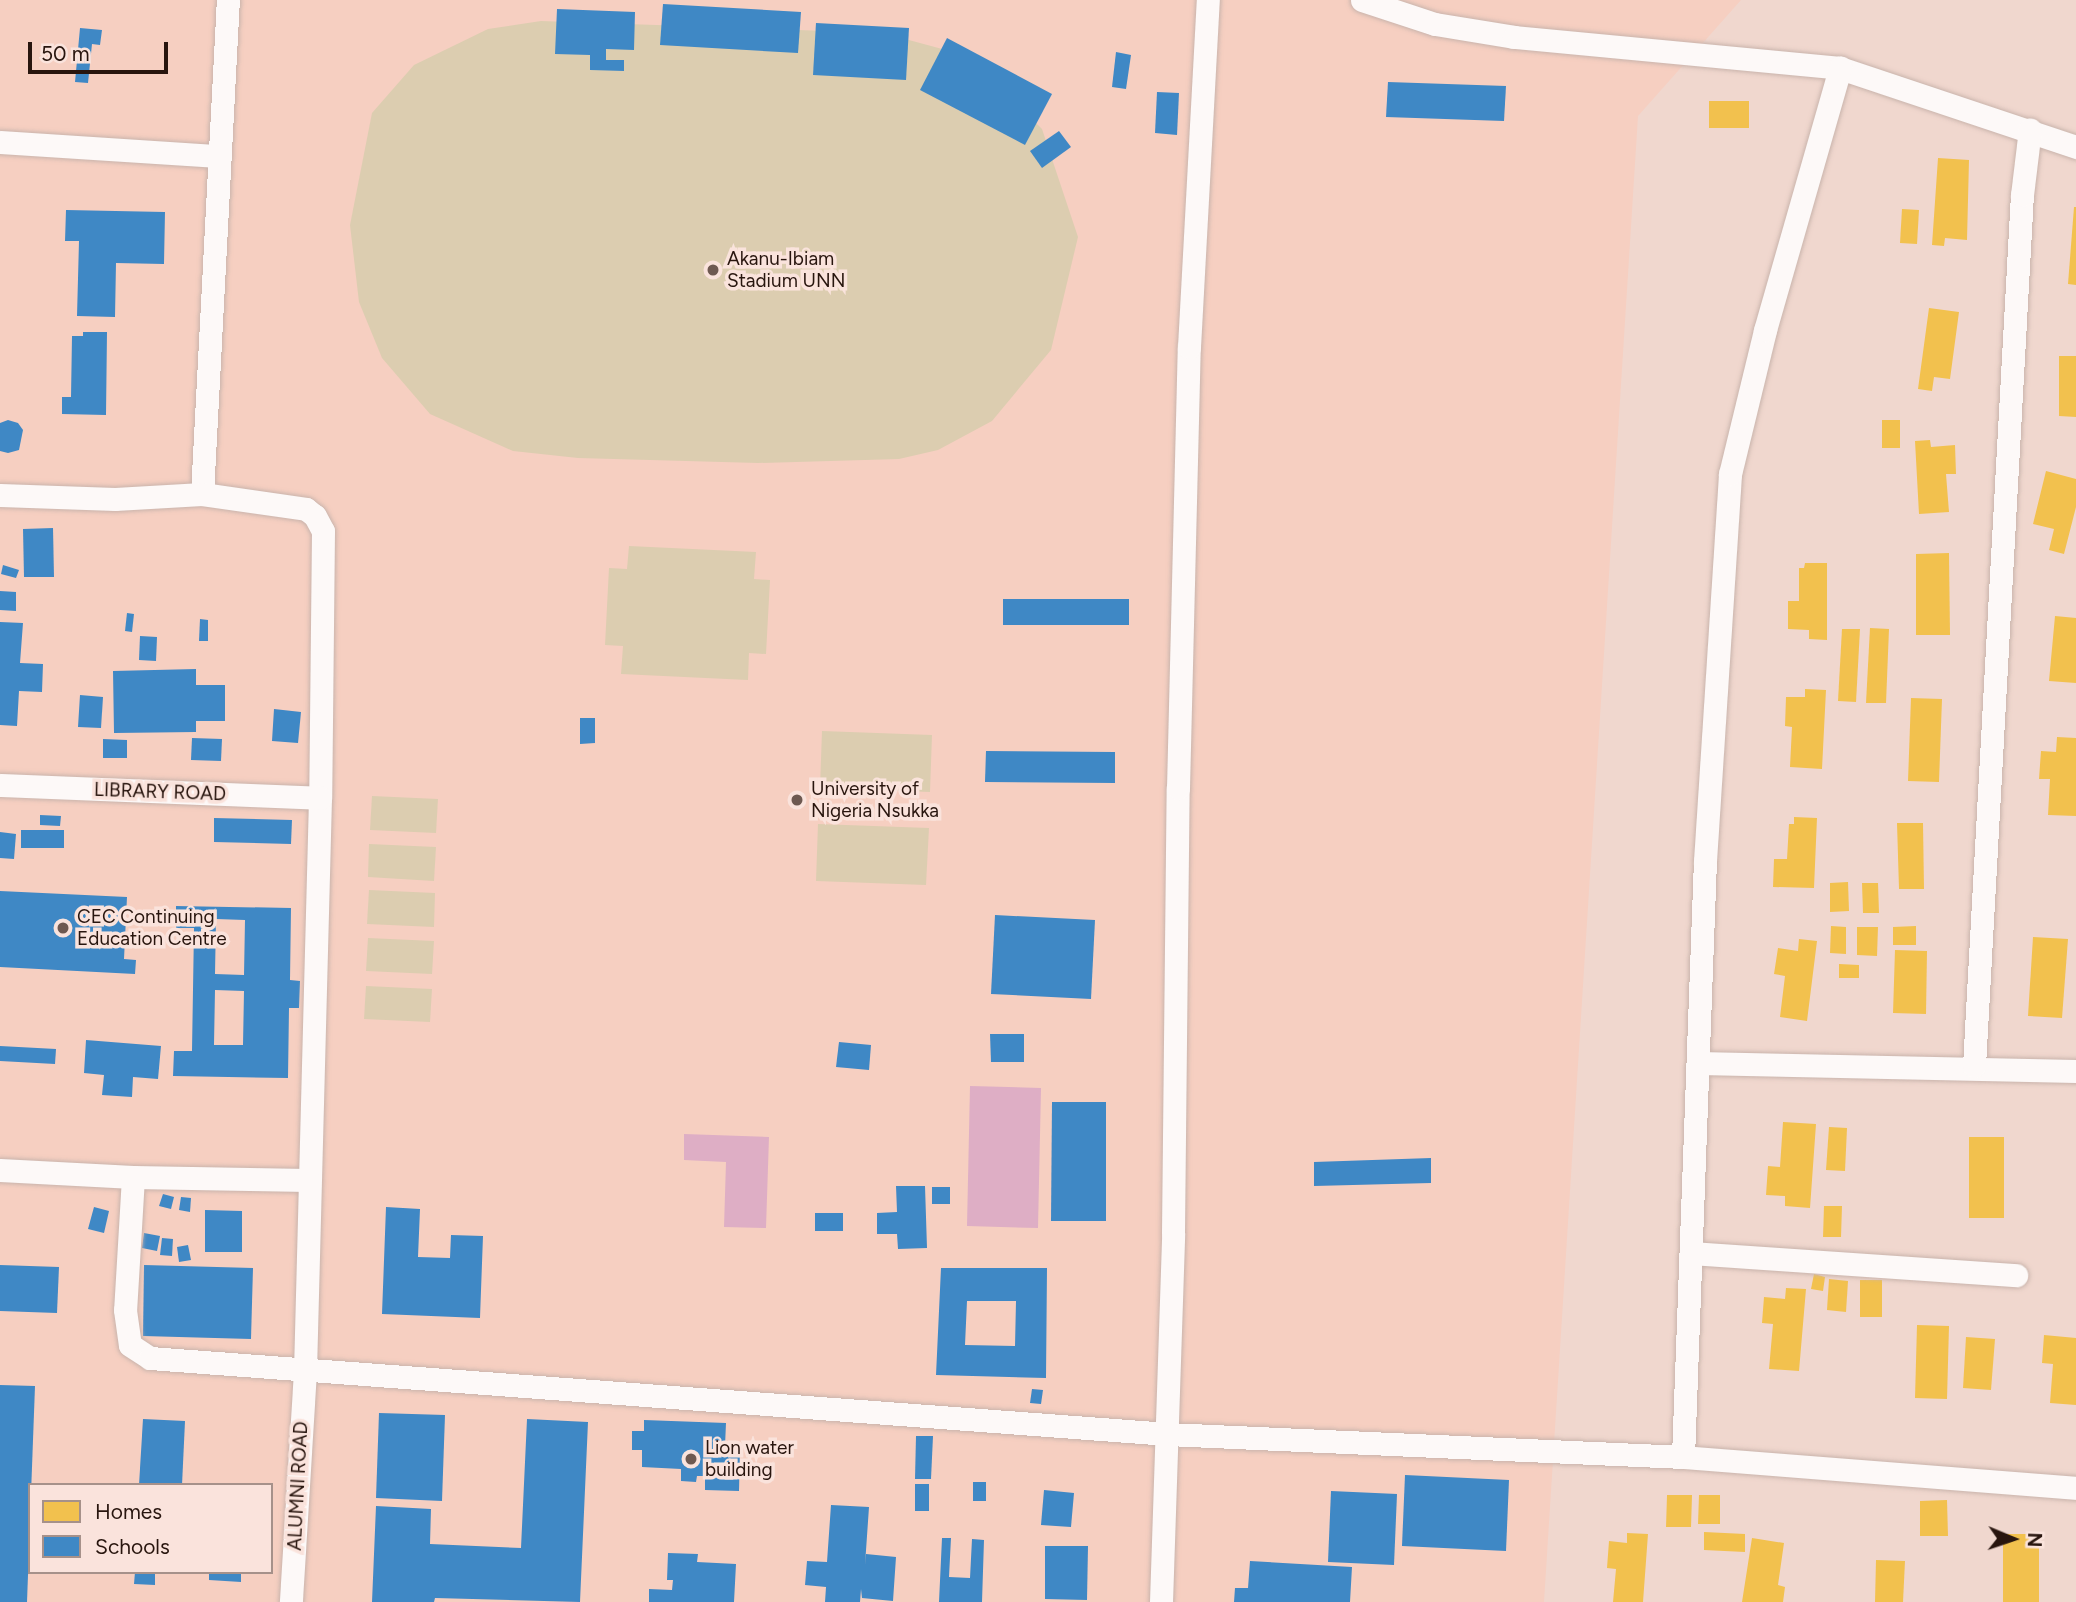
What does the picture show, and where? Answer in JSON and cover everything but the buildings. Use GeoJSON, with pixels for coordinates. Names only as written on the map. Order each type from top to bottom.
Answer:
{"type":"FeatureCollection","features":[{"type":"Feature","properties":{"kind":"street"},"geometry":{"type":"LineString","coordinates":[[202,494],[228,0]]}},
{"type":"Feature","properties":{"kind":"street"},"geometry":{"type":"LineString","coordinates":[[1161,1602],[1167,1434],[1189,347],[1208,0]]}},
{"type":"Feature","properties":{"kind":"street"},"geometry":{"type":"LineString","coordinates":[[1362,0],[1435,24],[1514,37],[1840,68],[2030,129],[2076,147]]}},
{"type":"Feature","properties":{"kind":"street"},"geometry":{"type":"LineString","coordinates":[[1683,1457],[1705,861],[1718,609],[1730,474],[1765,330],[1840,68]]}},
{"type":"Feature","properties":{"kind":"street"},"geometry":{"type":"LineString","coordinates":[[1974,1066],[2021,209],[2030,129]]}},
{"type":"Feature","properties":{"kind":"street"},"geometry":{"type":"LineString","coordinates":[[0,142],[219,156]]}},
{"type":"Feature","properties":{"kind":"street","name":"ALUMNI ROAD"},"geometry":{"type":"LineString","coordinates":[[0,495],[116,499],[202,494],[306,509],[315,516],[323,531],[320,798],[305,1371],[291,1602]]}},
{"type":"Feature","properties":{"kind":"street","name":"LIBRARY ROAD"},"geometry":{"type":"LineString","coordinates":[[0,785],[320,798]]}},
{"type":"Feature","properties":{"kind":"street"},"geometry":{"type":"LineString","coordinates":[[1698,1063],[1974,1066],[2076,1071]]}},
{"type":"Feature","properties":{"kind":"street"},"geometry":{"type":"LineString","coordinates":[[0,1170],[133,1177],[308,1180]]}},
{"type":"Feature","properties":{"kind":"street"},"geometry":{"type":"LineString","coordinates":[[133,1177],[125,1310],[130,1345],[150,1358],[1167,1434],[1683,1457],[2076,1488]]}},
{"type":"Feature","properties":{"kind":"street"},"geometry":{"type":"LineString","coordinates":[[1691,1253],[2016,1275]]}},
{"type":"Feature","properties":{"kind":"shaded area","name":"University of Nigeria Nsukka"},"geometry":{"type":"Polygon","coordinates":[[[0,0],[1741,0],[1638,116],[1544,1602],[0,1602],[0,0]]]}},
{"type":"Feature","properties":{"kind":"shaded area","name":"Akanu-Ibiam Stadium UNN"},"geometry":{"type":"Polygon","coordinates":[[[541,21],[883,33],[968,56],[1042,129],[1078,237],[1051,350],[992,421],[938,450],[899,459],[758,463],[578,458],[513,451],[430,414],[382,358],[359,302],[350,225],[372,113],[414,65],[488,29],[541,21]]]}},
{"type":"Feature","properties":{"kind":"shaded area"},"geometry":{"type":"Polygon","coordinates":[[[629,546],[756,552],[754,579],[770,580],[766,654],[749,653],[748,680],[621,674],[623,646],[605,645],[609,568],[627,569],[629,546]]]}},
{"type":"Feature","properties":{"kind":"shaded area"},"geometry":{"type":"Polygon","coordinates":[[[822,731],[932,735],[930,792],[820,788],[822,731]]]}},
{"type":"Feature","properties":{"kind":"shaded area"},"geometry":{"type":"Polygon","coordinates":[[[372,796],[438,799],[436,833],[370,830],[372,796]]]}},
{"type":"Feature","properties":{"kind":"shaded area"},"geometry":{"type":"Polygon","coordinates":[[[818,824],[929,828],[926,885],[816,881],[818,824]]]}},
{"type":"Feature","properties":{"kind":"shaded area"},"geometry":{"type":"Polygon","coordinates":[[[369,844],[436,847],[434,881],[368,877],[369,844]]]}},
{"type":"Feature","properties":{"kind":"shaded area"},"geometry":{"type":"Polygon","coordinates":[[[369,890],[435,893],[434,927],[367,924],[369,890]]]}},
{"type":"Feature","properties":{"kind":"shaded area"},"geometry":{"type":"Polygon","coordinates":[[[368,938],[434,941],[432,974],[366,971],[368,938]]]}},
{"type":"Feature","properties":{"kind":"shaded area"},"geometry":{"type":"Polygon","coordinates":[[[366,986],[432,989],[430,1022],[364,1019],[366,986]]]}},
{"type":"Feature","properties":{"kind":"shaded area"},"geometry":{"type":"Polygon","coordinates":[[[970,1086],[1041,1088],[1038,1228],[967,1226],[970,1086]]]}},
{"type":"Feature","properties":{"kind":"shaded area"},"geometry":{"type":"Polygon","coordinates":[[[684,1134],[769,1137],[766,1228],[724,1227],[726,1162],[684,1160],[684,1134]]]}},
{"type":"Feature","properties":{"kind":"place","name":"Akanu-Ibiam Stadium UNN"},"geometry":{"type":"Point","coordinates":[713,270]}},
{"type":"Feature","properties":{"kind":"place","name":"University of Nigeria Nsukka"},"geometry":{"type":"Point","coordinates":[797,800]}},
{"type":"Feature","properties":{"kind":"place","name":"CEC Continuing Education Centre"},"geometry":{"type":"Point","coordinates":[63,928]}},
{"type":"Feature","properties":{"kind":"place","name":"Lion water building"},"geometry":{"type":"Point","coordinates":[691,1459]}}]}
